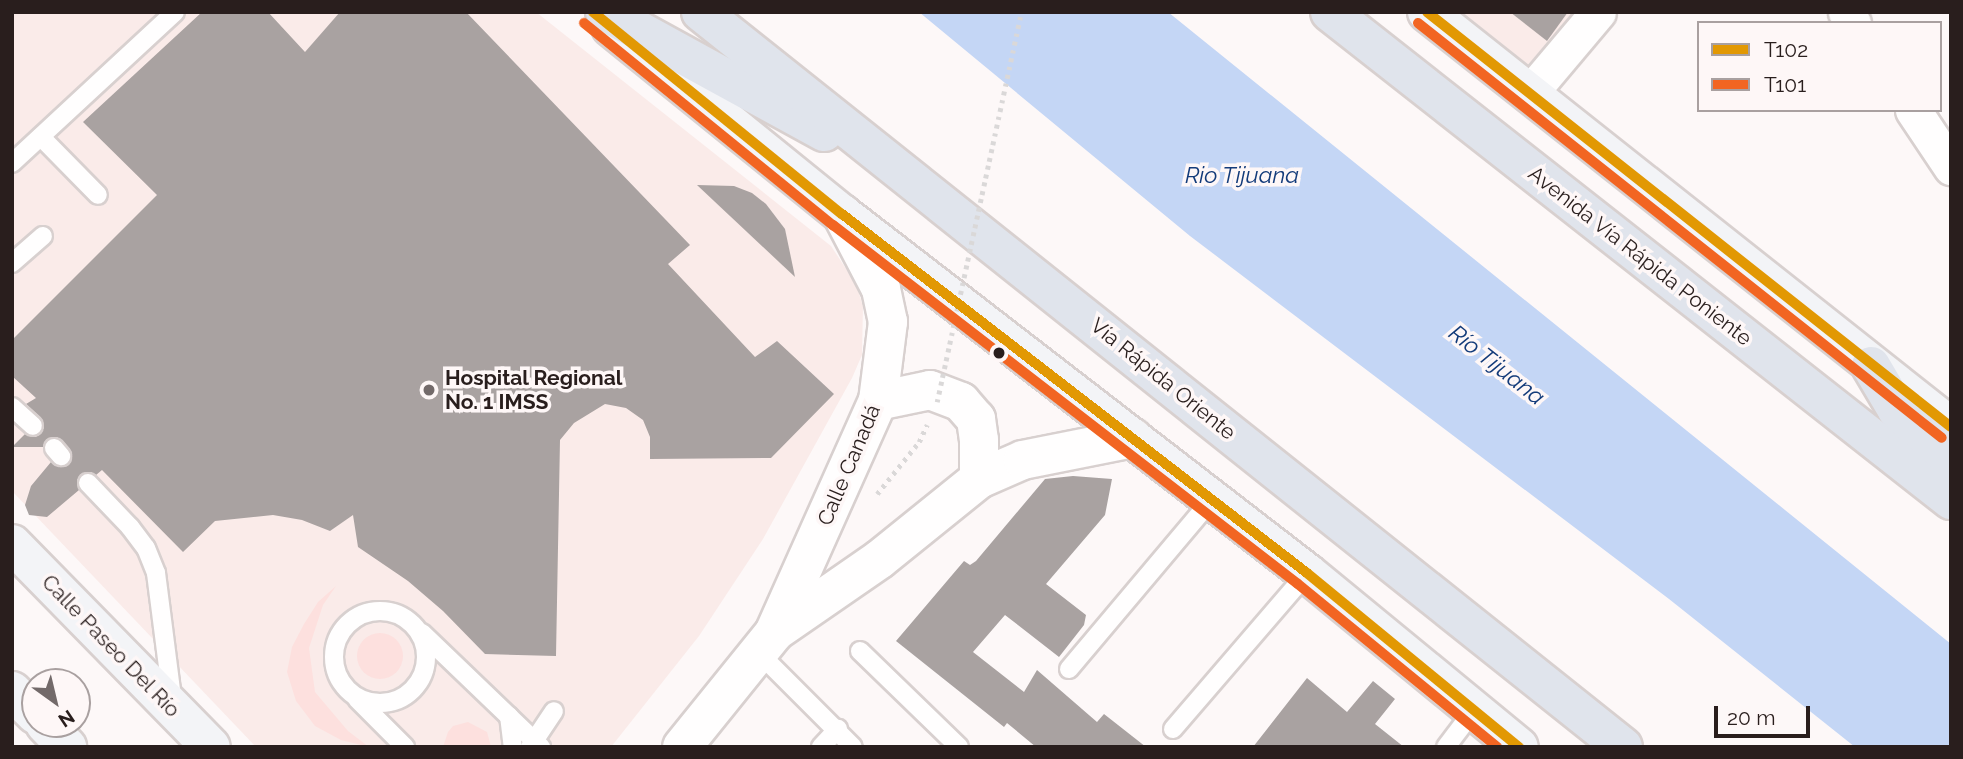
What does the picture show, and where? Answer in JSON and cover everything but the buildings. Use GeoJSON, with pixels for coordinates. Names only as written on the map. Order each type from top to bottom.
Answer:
{"type":"FeatureCollection","features":[{"type":"Feature","properties":{"kind":"highway"},"geometry":{"type":"LineString","coordinates":[[605,12],[914,179]]}},
{"type":"Feature","properties":{"kind":"highway","name":"Vía Rápida Oriente"},"geometry":{"type":"LineString","coordinates":[[701,12],[914,179],[1623,747]]}},
{"type":"Feature","properties":{"kind":"highway","name":"Avenida Vía Rápida Poniente"},"geometry":{"type":"LineString","coordinates":[[1330,12],[1951,500]]}},
{"type":"Feature","properties":{"kind":"highway"},"geometry":{"type":"LineString","coordinates":[[1871,366],[1897,410],[1951,459]]}},
{"type":"Feature","properties":{"kind":"main road"},"geometry":{"type":"LineString","coordinates":[[593,12],[842,214],[1307,573],[1519,747]]}},
{"type":"Feature","properties":{"kind":"main road"},"geometry":{"type":"LineString","coordinates":[[1427,12],[1951,427]]}},
{"type":"Feature","properties":{"kind":"main road","name":"Calle Paseo Del Río"},"geometry":{"type":"LineString","coordinates":[[12,544],[211,747]]}},
{"type":"Feature","properties":{"kind":"street"},"geometry":{"type":"LineString","coordinates":[[1529,94],[1598,12]]}},
{"type":"Feature","properties":{"kind":"street"},"geometry":{"type":"LineString","coordinates":[[1914,112],[1951,167]]}},
{"type":"Feature","properties":{"kind":"street","name":"Calle Canadá"},"geometry":{"type":"LineString","coordinates":[[682,747],[766,642],[878,401],[888,322],[881,289],[842,214]]}},
{"type":"Feature","properties":{"kind":"street"},"geometry":{"type":"LineString","coordinates":[[878,401],[930,390],[961,402],[976,419],[979,479]]}},
{"type":"Feature","properties":{"kind":"street","name":"Calle Canadá"},"geometry":{"type":"LineString","coordinates":[[766,642],[880,559],[979,479],[1023,460],[1133,438]]}},
{"type":"Feature","properties":{"kind":"lane"},"geometry":{"type":"LineString","coordinates":[[14,158],[41,137],[175,12]]}},
{"type":"Feature","properties":{"kind":"lane"},"geometry":{"type":"LineString","coordinates":[[41,137],[98,195]]}},
{"type":"Feature","properties":{"kind":"lane"},"geometry":{"type":"LineString","coordinates":[[12,263],[43,236]]}},
{"type":"Feature","properties":{"kind":"lane"},"geometry":{"type":"LineString","coordinates":[[12,407],[33,426]]}},
{"type":"Feature","properties":{"kind":"lane"},"geometry":{"type":"LineString","coordinates":[[88,482],[146,548],[156,573],[173,709]]}},
{"type":"Feature","properties":{"kind":"lane"},"geometry":{"type":"LineString","coordinates":[[1069,669],[1212,499]]}},
{"type":"Feature","properties":{"kind":"lane"},"geometry":{"type":"LineString","coordinates":[[1173,729],[1307,573]]}},
{"type":"Feature","properties":{"kind":"lane"},"geometry":{"type":"LineString","coordinates":[[405,747],[343,686],[336,673],[336,643],[343,629],[368,612],[383,611],[398,615],[411,623],[509,716],[535,745],[554,711]]}},
{"type":"Feature","properties":{"kind":"lane"},"geometry":{"type":"LineString","coordinates":[[355,696],[384,704],[405,695],[421,679],[426,664],[426,649],[411,623]]}},
{"type":"Feature","properties":{"kind":"lane"},"geometry":{"type":"LineString","coordinates":[[766,642],[853,747]]}},
{"type":"Feature","properties":{"kind":"lane"},"geometry":{"type":"LineString","coordinates":[[860,651],[959,747]]}},
{"type":"Feature","properties":{"kind":"lane"},"geometry":{"type":"LineString","coordinates":[[1447,747],[1474,710]]}},
{"type":"Feature","properties":{"kind":"lane"},"geometry":{"type":"LineString","coordinates":[[509,716],[513,747]]}},
{"type":"Feature","properties":{"kind":"lane"},"geometry":{"type":"LineString","coordinates":[[821,747],[838,729]]}},
{"type":"Feature","properties":{"kind":"path"},"geometry":{"type":"LineString","coordinates":[[935,411],[1021,12]]}},
{"type":"Feature","properties":{"kind":"path"},"geometry":{"type":"LineString","coordinates":[[869,504],[919,442],[929,422]]}},
{"type":"Feature","properties":{"kind":"shaded area","name":"Hospital Regional No. 1 IMSS"},"geometry":{"type":"Polygon","coordinates":[[[12,12],[536,12],[831,246],[856,284],[863,306],[862,355],[852,378],[763,539],[699,636],[611,747],[256,747],[12,491],[12,12]]]}},
{"type":"Feature","properties":{"kind":"shaded area"},"geometry":{"type":"Polygon","coordinates":[[[1429,12],[1598,12],[1529,94],[1429,12]]]}},
{"type":"Feature","properties":{"kind":"shaded area"},"geometry":{"type":"Polygon","coordinates":[[[336,586],[323,605],[309,648],[315,692],[348,731],[369,747],[341,740],[315,726],[296,701],[287,672],[292,647],[304,624],[318,602],[336,586]]]}},
{"type":"Feature","properties":{"kind":"shaded area"},"geometry":{"type":"Polygon","coordinates":[[[380,633],[396,640],[403,656],[396,672],[380,679],[364,672],[357,656],[364,640],[380,633]]]}},
{"type":"Feature","properties":{"kind":"shaded area"},"geometry":{"type":"Polygon","coordinates":[[[468,722],[487,732],[491,747],[443,747],[453,726],[468,722]]]}},
{"type":"Feature","properties":{"kind":"water","name":"Rio Tijuana"},"geometry":{"type":"Polygon","coordinates":[[[919,12],[1168,12],[1951,644],[1951,747],[1855,747],[1669,599],[1190,236],[919,12]]]}},
{"type":"Feature","properties":{"kind":"transit line","name":"T102"},"geometry":{"type":"LineString","coordinates":[[593,12],[842,214],[1307,573],[1519,747]]}},
{"type":"Feature","properties":{"kind":"transit line","name":"T102"},"geometry":{"type":"LineString","coordinates":[[1427,12],[1951,427]]}},
{"type":"Feature","properties":{"kind":"transit line","name":"T101"},"geometry":{"type":"LineString","coordinates":[[584,23],[833,225],[1298,584],[1497,747]]}},
{"type":"Feature","properties":{"kind":"transit line","name":"T101"},"geometry":{"type":"LineString","coordinates":[[1418,23],[1942,438]]}},
{"type":"Feature","properties":{"kind":"place","name":"Hospital Regional No. 1 IMSS"},"geometry":{"type":"Point","coordinates":[429,390]}},
{"type":"Feature","properties":{"kind":"water label","name":"Río Tijuana"},"geometry":{"type":"Point","coordinates":[1497,365]}}]}
